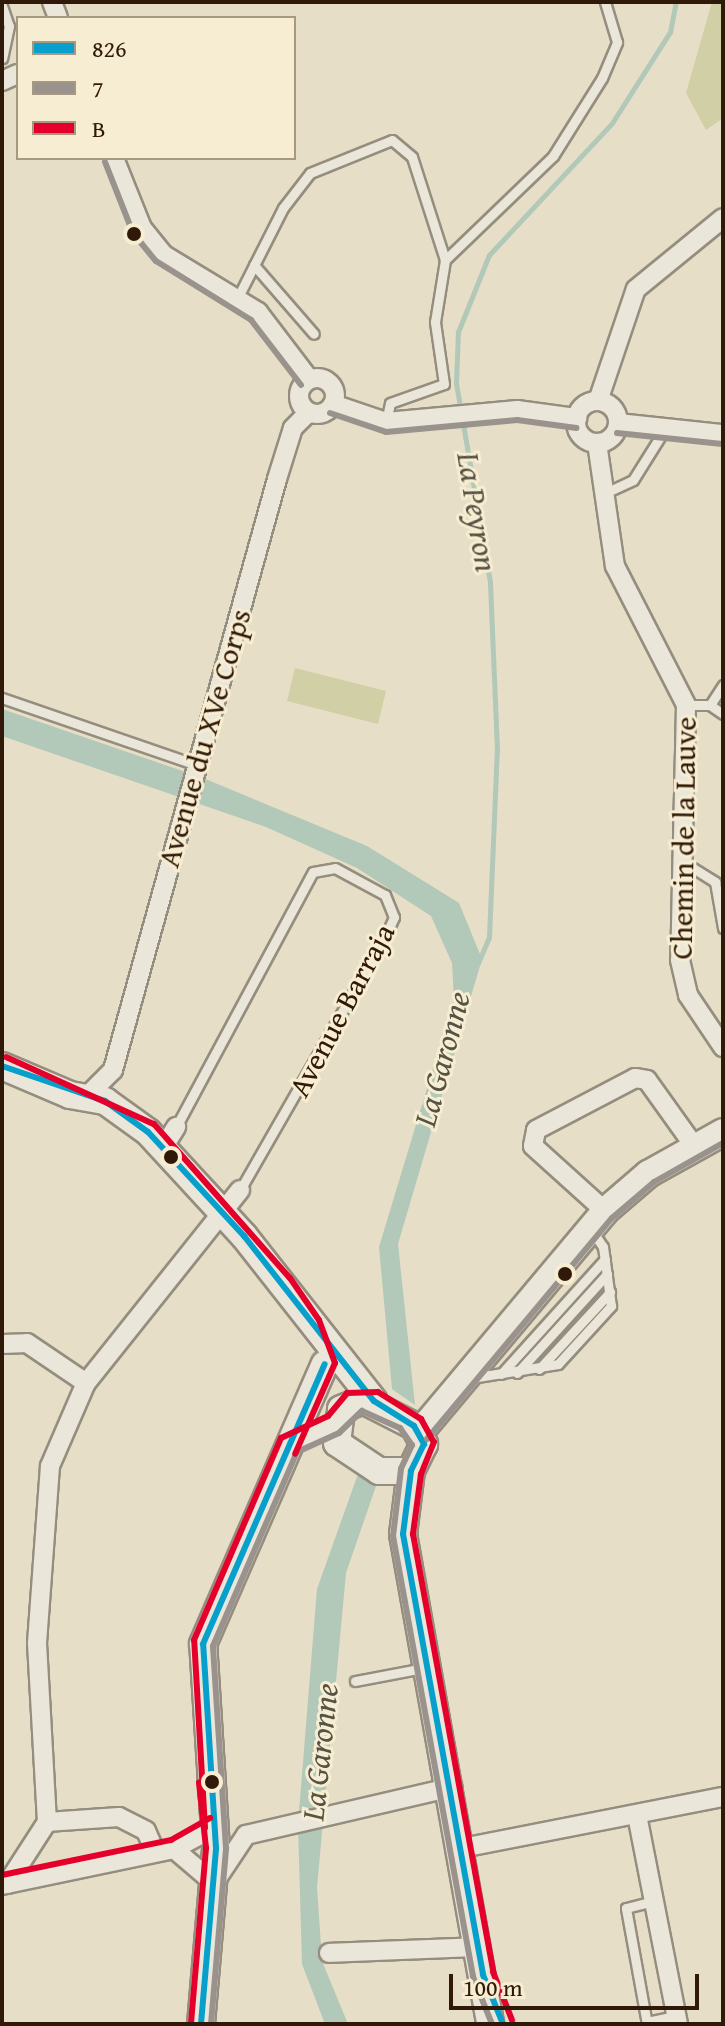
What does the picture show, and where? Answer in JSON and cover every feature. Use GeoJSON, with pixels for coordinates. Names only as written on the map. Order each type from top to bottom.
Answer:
{"type":"FeatureCollection","features":[{"type":"Feature","properties":{"kind":"main road"},"geometry":{"type":"LineString","coordinates":[[2,1066],[162,1136]]}},
{"type":"Feature","properties":{"kind":"main road"},"geometry":{"type":"LineString","coordinates":[[79,1098],[122,1111],[162,1136],[374,1401],[419,1433],[422,1455],[411,1471],[403,1534],[452,1787],[479,1947],[495,2018]]}},
{"type":"Feature","properties":{"kind":"main road"},"geometry":{"type":"LineString","coordinates":[[419,1433],[435,1422],[464,1378],[597,1219],[695,1147],[723,1132]]}},
{"type":"Feature","properties":{"kind":"main road"},"geometry":{"type":"LineString","coordinates":[[310,1324],[325,1364],[337,1417],[337,1443],[358,1460],[389,1473],[411,1471]]}},
{"type":"Feature","properties":{"kind":"main road"},"geometry":{"type":"LineString","coordinates":[[201,2024],[214,1883],[215,1827],[199,1667],[203,1644],[325,1364]]}},
{"type":"Feature","properties":{"kind":"main road"},"geometry":{"type":"LineString","coordinates":[[337,1417],[374,1401]]}},
{"type":"Feature","properties":{"kind":"street"},"geometry":{"type":"LineString","coordinates":[[115,160],[142,228],[164,255],[237,299],[276,330],[309,379],[329,383],[333,404]]}},
{"type":"Feature","properties":{"kind":"street"},"geometry":{"type":"LineString","coordinates":[[309,379],[298,396],[308,413],[333,404],[386,422],[517,410],[577,418],[598,401],[636,289],[723,218]]}},
{"type":"Feature","properties":{"kind":"street"},"geometry":{"type":"LineString","coordinates":[[577,418],[581,435],[597,443],[614,435],[618,423],[610,406],[598,401]]}},
{"type":"Feature","properties":{"kind":"street","name":"Avenue du XVe Corps"},"geometry":{"type":"LineString","coordinates":[[122,1111],[113,1070],[293,428],[308,413]]}},
{"type":"Feature","properties":{"kind":"street"},"geometry":{"type":"LineString","coordinates":[[618,423],[723,434]]}},
{"type":"Feature","properties":{"kind":"street","name":"Chemin de la Lauve"},"geometry":{"type":"LineString","coordinates":[[597,443],[615,566],[686,705],[683,978],[723,1047]]}},
{"type":"Feature","properties":{"kind":"street","name":"Avenue du XVe Corps"},"geometry":{"type":"LineString","coordinates":[[79,1098],[113,1070]]}},
{"type":"Feature","properties":{"kind":"street"},"geometry":{"type":"LineString","coordinates":[[597,1219],[533,1146],[536,1130],[635,1078],[647,1080],[695,1147]]}},
{"type":"Feature","properties":{"kind":"street","name":"Avenue Barraja"},"geometry":{"type":"LineString","coordinates":[[47,1822],[37,1643],[50,1466],[86,1383],[225,1215],[240,1190]]}},
{"type":"Feature","properties":{"kind":"street"},"geometry":{"type":"LineString","coordinates":[[2,1344],[27,1343],[86,1383]]}},
{"type":"Feature","properties":{"kind":"street"},"geometry":{"type":"LineString","coordinates":[[289,1444],[337,1417]]}},
{"type":"Feature","properties":{"kind":"street"},"geometry":{"type":"LineString","coordinates":[[4,1884],[47,1822],[119,1817],[146,1831],[164,1850],[214,1883],[246,1835],[294,1820],[452,1787]]}},
{"type":"Feature","properties":{"kind":"street"},"geometry":{"type":"LineString","coordinates":[[462,1848],[723,1797]]}},
{"type":"Feature","properties":{"kind":"street"},"geometry":{"type":"LineString","coordinates":[[637,1815],[677,2020]]}},
{"type":"Feature","properties":{"kind":"street"},"geometry":{"type":"LineString","coordinates":[[4,1884],[164,1850],[215,1827]]}},
{"type":"Feature","properties":{"kind":"street"},"geometry":{"type":"LineString","coordinates":[[329,1953],[479,1947]]}},
{"type":"Feature","properties":{"kind":"lane"},"geometry":{"type":"LineString","coordinates":[[445,260],[553,156],[602,78],[617,42],[605,2]]}},
{"type":"Feature","properties":{"kind":"lane"},"geometry":{"type":"LineString","coordinates":[[2,6],[9,26],[2,58]]}},
{"type":"Feature","properties":{"kind":"lane"},"geometry":{"type":"LineString","coordinates":[[237,299],[310,173],[392,140],[412,157],[445,260],[435,322],[444,384],[390,403],[386,422]]}},
{"type":"Feature","properties":{"kind":"lane"},"geometry":{"type":"LineString","coordinates":[[254,265],[314,334]]}},
{"type":"Feature","properties":{"kind":"lane"},"geometry":{"type":"LineString","coordinates":[[603,494],[633,480],[665,429]]}},
{"type":"Feature","properties":{"kind":"lane"},"geometry":{"type":"LineString","coordinates":[[710,705],[723,685]]}},
{"type":"Feature","properties":{"kind":"lane"},"geometry":{"type":"LineString","coordinates":[[2,698],[196,769]]}},
{"type":"Feature","properties":{"kind":"lane"},"geometry":{"type":"LineString","coordinates":[[686,705],[710,705],[723,714]]}},
{"type":"Feature","properties":{"kind":"lane"},"geometry":{"type":"LineString","coordinates":[[685,863],[715,882],[723,928]]}},
{"type":"Feature","properties":{"kind":"lane","name":"Avenue Barraja"},"geometry":{"type":"LineString","coordinates":[[162,1136],[313,872],[335,868],[385,895],[394,917],[386,935],[240,1190]]}},
{"type":"Feature","properties":{"kind":"lane"},"geometry":{"type":"LineString","coordinates":[[464,1378],[539,1369],[575,1348],[611,1306],[597,1219]]}},
{"type":"Feature","properties":{"kind":"lane"},"geometry":{"type":"LineString","coordinates":[[501,1374],[605,1259]]}},
{"type":"Feature","properties":{"kind":"lane"},"geometry":{"type":"LineString","coordinates":[[517,1373],[607,1274]]}},
{"type":"Feature","properties":{"kind":"lane"},"geometry":{"type":"LineString","coordinates":[[355,1681],[427,1667]]}},
{"type":"Feature","properties":{"kind":"lane"},"geometry":{"type":"LineString","coordinates":[[654,1901],[626,1908],[647,2023],[677,2020]]}},
{"type":"Feature","properties":{"kind":"shaded area"},"geometry":{"type":"Polygon","coordinates":[[[712,2],[723,2],[723,118],[706,130],[686,93],[712,2]]]}},
{"type":"Feature","properties":{"kind":"shaded area"},"geometry":{"type":"Polygon","coordinates":[[[295,668],[386,691],[378,724],[287,701],[295,668]]]}},
{"type":"Feature","properties":{"kind":"water","name":"La Garonne"},"geometry":{"type":"Polygon","coordinates":[[[2,709],[203,778],[367,846],[459,903],[482,959],[398,1244],[415,1405],[392,1389],[379,1247],[454,999],[452,963],[431,916],[357,868],[266,827],[2,736],[2,709]]]}},
{"type":"Feature","properties":{"kind":"water","name":"La Garonne"},"geometry":{"type":"Polygon","coordinates":[[[358,1474],[376,1486],[346,1573],[317,1887],[322,1961],[348,2024],[325,2024],[302,1964],[298,1824],[317,1589],[358,1474]]]}},
{"type":"Feature","properties":{"kind":"waterway","name":"La Peyron"},"geometry":{"type":"LineString","coordinates":[[478,963],[489,937],[497,750],[490,582],[456,383],[458,332],[489,255],[612,123],[670,32],[676,2]]}},
{"type":"Feature","properties":{"kind":"transit line","name":"7"},"geometry":{"type":"LineString","coordinates":[[105,162],[133,233],[156,261],[251,320],[301,385]]}},
{"type":"Feature","properties":{"kind":"transit line","name":"7"},"geometry":{"type":"LineString","coordinates":[[330,413],[386,432],[517,420],[576,428]]}},
{"type":"Feature","properties":{"kind":"transit line","name":"7"},"geometry":{"type":"LineString","coordinates":[[617,433],[722,444]]}},
{"type":"Feature","properties":{"kind":"transit line","name":"B"},"geometry":{"type":"LineString","coordinates":[[6,1057],[154,1124],[290,1278],[319,1320],[335,1363],[295,1454]]}},
{"type":"Feature","properties":{"kind":"transit line","name":"826"},"geometry":{"type":"LineString","coordinates":[[2,1066],[105,1101],[148,1132],[244,1236],[374,1401],[414,1426],[424,1444],[411,1471]]}},
{"type":"Feature","properties":{"kind":"transit line","name":"7"},"geometry":{"type":"LineString","coordinates":[[427,1439],[612,1218],[654,1182],[723,1143]]}},
{"type":"Feature","properties":{"kind":"transit line","name":"826"},"geometry":{"type":"LineString","coordinates":[[201,2024],[216,1848],[203,1644],[325,1364]]}},
{"type":"Feature","properties":{"kind":"transit line","name":"B"},"geometry":{"type":"LineString","coordinates":[[205,1828],[194,1640],[281,1438],[328,1416],[347,1393],[378,1392],[421,1419],[434,1442],[421,1474],[413,1534],[493,1972],[512,2020]]}},
{"type":"Feature","properties":{"kind":"transit line","name":"7"},"geometry":{"type":"LineString","coordinates":[[211,2024],[226,1848],[213,1646],[297,1452],[339,1433],[362,1411],[400,1428],[412,1445],[401,1469],[393,1536],[473,1977],[492,2024]]}},
{"type":"Feature","properties":{"kind":"transit line","name":"826"},"geometry":{"type":"LineString","coordinates":[[411,1471],[403,1534],[483,1975],[503,2024]]}},
{"type":"Feature","properties":{"kind":"transit line","name":"B"},"geometry":{"type":"LineString","coordinates":[[191,2023],[206,1848],[199,1782]]}},
{"type":"Feature","properties":{"kind":"transit line","name":"B"},"geometry":{"type":"LineString","coordinates":[[2,1875],[171,1840],[210,1818]]}}]}
